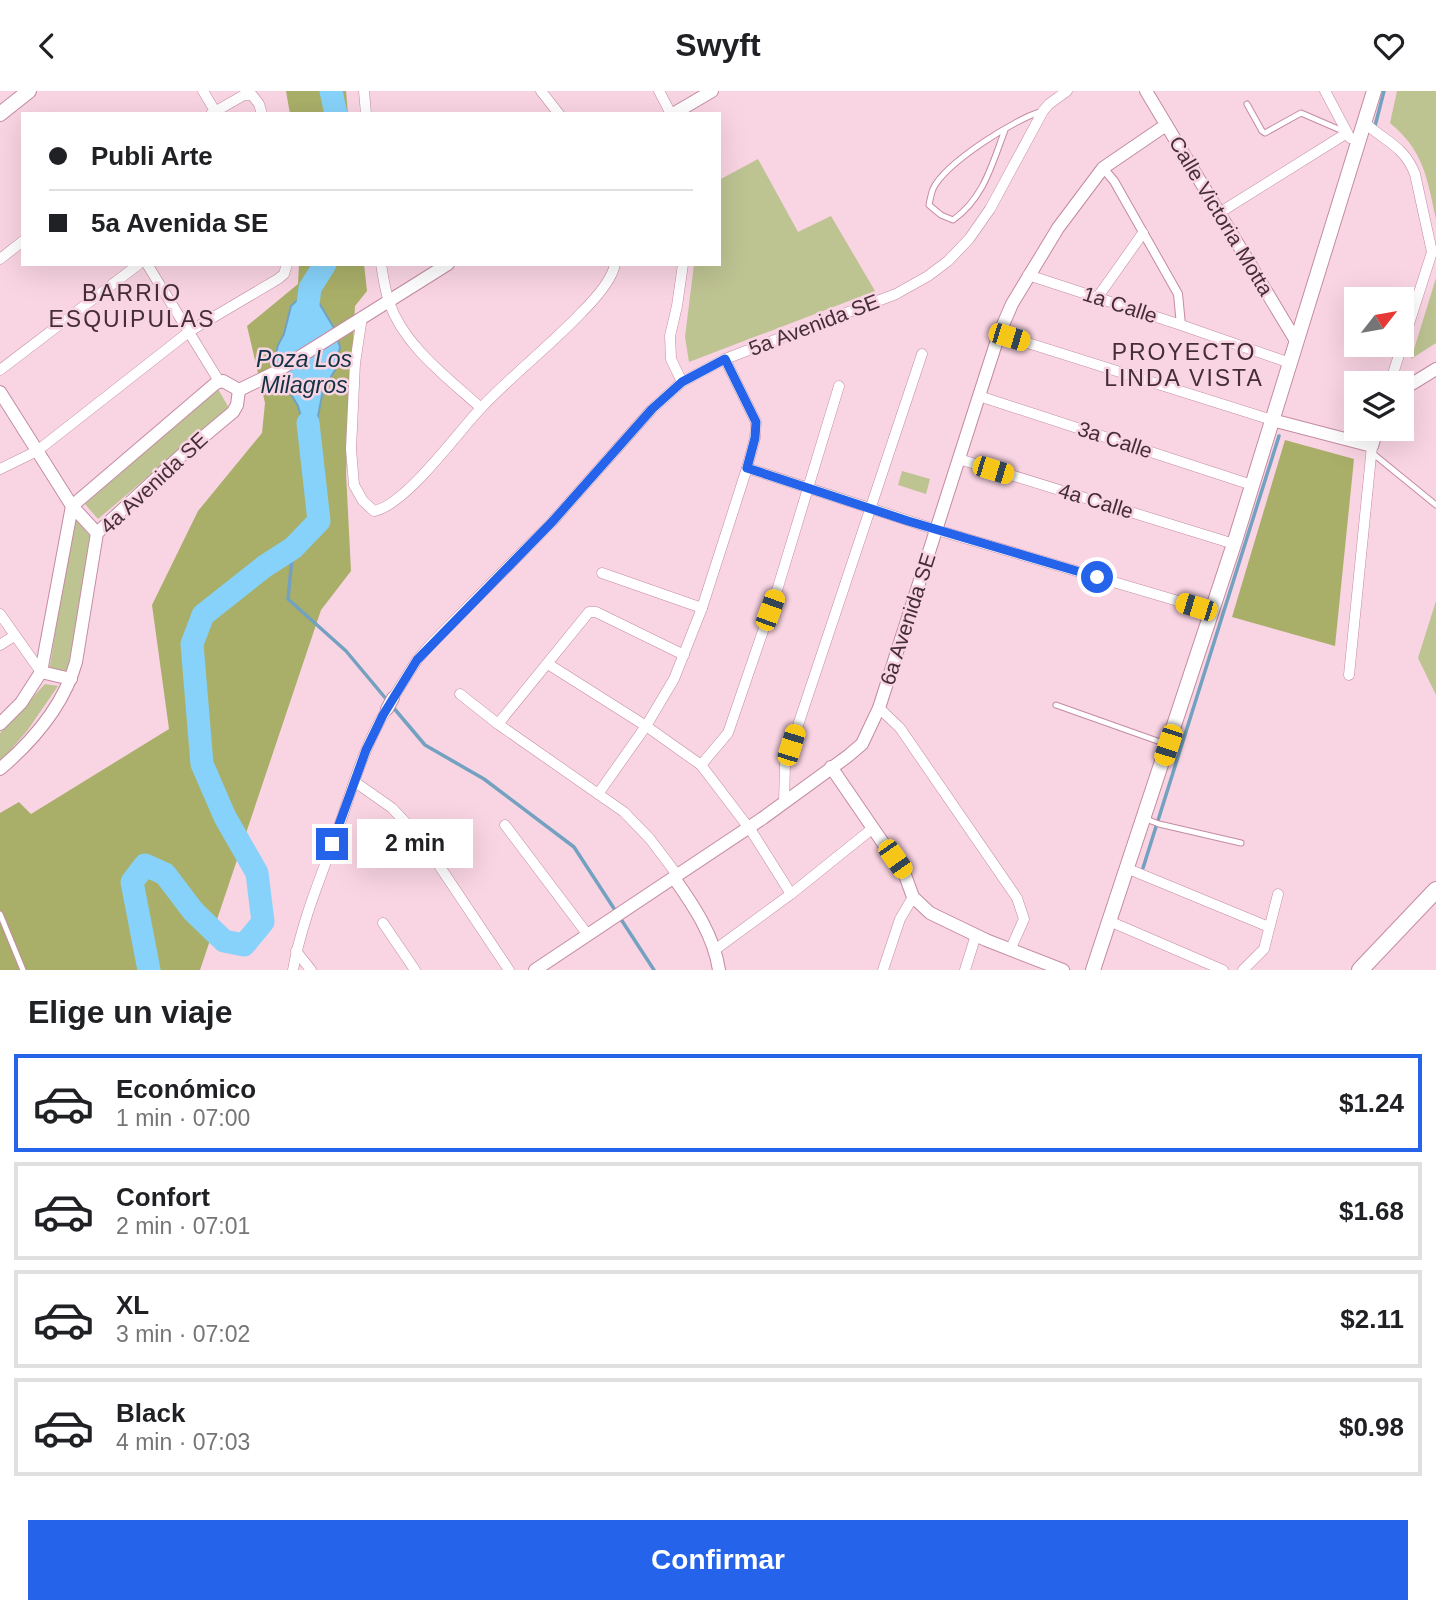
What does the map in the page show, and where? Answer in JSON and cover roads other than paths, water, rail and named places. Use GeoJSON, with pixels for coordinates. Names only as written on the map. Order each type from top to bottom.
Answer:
{"type":"FeatureCollection","features":[{"type":"Feature","properties":{"kind":"main road"},"geometry":{"type":"LineString","coordinates":[[0,114],[29,91]]}},
{"type":"Feature","properties":{"kind":"main road"},"geometry":{"type":"LineString","coordinates":[[1093,970],[1234,544],[1374,91]]}},
{"type":"Feature","properties":{"kind":"main road"},"geometry":{"type":"LineString","coordinates":[[1360,970],[1436,890]]}},
{"type":"Feature","properties":{"kind":"street"},"geometry":{"type":"LineString","coordinates":[[203,91],[213,112],[244,95],[252,95],[261,112]]}},
{"type":"Feature","properties":{"kind":"street"},"geometry":{"type":"LineString","coordinates":[[364,91],[366,112]]}},
{"type":"Feature","properties":{"kind":"street"},"geometry":{"type":"LineString","coordinates":[[541,91],[557,112]]}},
{"type":"Feature","properties":{"kind":"street"},"geometry":{"type":"LineString","coordinates":[[659,91],[671,112]]}},
{"type":"Feature","properties":{"kind":"street"},"geometry":{"type":"LineString","coordinates":[[675,112],[712,91]]}},
{"type":"Feature","properties":{"kind":"street","name":"5a Avenida SE"},"geometry":{"type":"LineString","coordinates":[[293,970],[313,895],[366,750],[390,704],[417,660],[430,645],[552,522],[652,409],[682,382],[725,359],[896,294],[948,261],[969,239],[990,209],[1043,111],[1067,91]]}},
{"type":"Feature","properties":{"kind":"street","name":"Calle Victoria Motta"},"geometry":{"type":"LineString","coordinates":[[1146,91],[1296,341]]}},
{"type":"Feature","properties":{"kind":"street"},"geometry":{"type":"LineString","coordinates":[[1325,91],[1355,147]]}},
{"type":"Feature","properties":{"kind":"street"},"geometry":{"type":"LineString","coordinates":[[1365,123],[1401,149],[1410,162],[1432,252],[1394,371]]}},
{"type":"Feature","properties":{"kind":"street","name":"6a Avenida SE"},"geometry":{"type":"LineString","coordinates":[[535,970],[748,828],[862,744],[879,708],[999,334],[1028,275],[1058,228],[1103,167],[1166,125]]}},
{"type":"Feature","properties":{"kind":"street"},"geometry":{"type":"LineString","coordinates":[[1219,213],[1347,132]]}},
{"type":"Feature","properties":{"kind":"street"},"geometry":{"type":"LineString","coordinates":[[1103,167],[1114,181],[1178,294],[1181,325]]}},
{"type":"Feature","properties":{"kind":"street"},"geometry":{"type":"LineString","coordinates":[[1097,298],[1143,233]]}},
{"type":"Feature","properties":{"kind":"street"},"geometry":{"type":"LineString","coordinates":[[0,259],[21,243]]}},
{"type":"Feature","properties":{"kind":"street"},"geometry":{"type":"LineString","coordinates":[[0,370],[136,266]]}},
{"type":"Feature","properties":{"kind":"street"},"geometry":{"type":"LineString","coordinates":[[149,266],[219,381],[239,390],[274,373],[445,266]]}},
{"type":"Feature","properties":{"kind":"street"},"geometry":{"type":"LineString","coordinates":[[381,266],[389,302],[415,345],[481,408]]}},
{"type":"Feature","properties":{"kind":"street"},"geometry":{"type":"LineString","coordinates":[[682,382],[671,359],[670,336],[683,266]]}},
{"type":"Feature","properties":{"kind":"street"},"geometry":{"type":"LineString","coordinates":[[0,469],[37,451],[190,331],[285,269]]}},
{"type":"Feature","properties":{"kind":"street"},"geometry":{"type":"LineString","coordinates":[[362,317],[355,363],[351,449],[354,485],[363,501],[374,511],[394,502],[481,408],[583,312],[614,269]]}},
{"type":"Feature","properties":{"kind":"street","name":"1a Calle"},"geometry":{"type":"LineString","coordinates":[[1028,275],[1290,363]]}},
{"type":"Feature","properties":{"kind":"street"},"geometry":{"type":"LineString","coordinates":[[999,334],[1371,449]]}},
{"type":"Feature","properties":{"kind":"street"},"geometry":{"type":"LineString","coordinates":[[784,803],[785,764],[922,354]]}},
{"type":"Feature","properties":{"kind":"street"},"geometry":{"type":"LineString","coordinates":[[598,794],[646,726],[674,679],[702,608],[747,468],[756,422],[725,359]]}},
{"type":"Feature","properties":{"kind":"street"},"geometry":{"type":"LineString","coordinates":[[1414,383],[1436,369]]}},
{"type":"Feature","properties":{"kind":"street","name":"4a Avenida SE"},"geometry":{"type":"LineString","coordinates":[[0,724],[21,703],[41,672],[72,506],[219,381]]}},
{"type":"Feature","properties":{"kind":"street"},"geometry":{"type":"LineString","coordinates":[[701,765],[728,733],[778,587],[839,386]]}},
{"type":"Feature","properties":{"kind":"street","name":"4a Avenida SE"},"geometry":{"type":"LineString","coordinates":[[0,769],[36,735],[54,711],[71,680],[97,533],[236,409],[239,390]]}},
{"type":"Feature","properties":{"kind":"street"},"geometry":{"type":"LineString","coordinates":[[0,392],[72,506],[97,533]]}},
{"type":"Feature","properties":{"kind":"street","name":"3a Calle"},"geometry":{"type":"LineString","coordinates":[[979,396],[1252,485]]}},
{"type":"Feature","properties":{"kind":"street"},"geometry":{"type":"LineString","coordinates":[[1349,675],[1373,441]]}},
{"type":"Feature","properties":{"kind":"street","name":"4a Calle"},"geometry":{"type":"LineString","coordinates":[[959,459],[1234,544]]}},
{"type":"Feature","properties":{"kind":"street"},"geometry":{"type":"LineString","coordinates":[[747,468],[937,530],[1212,611]]}},
{"type":"Feature","properties":{"kind":"street"},"geometry":{"type":"LineString","coordinates":[[602,573],[702,608]]}},
{"type":"Feature","properties":{"kind":"street"},"geometry":{"type":"LineString","coordinates":[[498,724],[589,612],[596,612],[684,655]]}},
{"type":"Feature","properties":{"kind":"street"},"geometry":{"type":"LineString","coordinates":[[0,614],[41,672],[71,680]]}},
{"type":"Feature","properties":{"kind":"street"},"geometry":{"type":"LineString","coordinates":[[0,646],[14,636]]}},
{"type":"Feature","properties":{"kind":"street"},"geometry":{"type":"LineString","coordinates":[[548,664],[646,726],[701,765],[748,828],[791,894]]}},
{"type":"Feature","properties":{"kind":"street"},"geometry":{"type":"LineString","coordinates":[[460,694],[498,724],[624,812],[650,839],[676,877],[716,949],[719,970]]}},
{"type":"Feature","properties":{"kind":"street"},"geometry":{"type":"LineString","coordinates":[[879,708],[900,728],[1017,898],[1024,919],[1011,948]]}},
{"type":"Feature","properties":{"kind":"street"},"geometry":{"type":"LineString","coordinates":[[831,767],[905,875],[913,897],[930,913],[1056,969]]}},
{"type":"Feature","properties":{"kind":"street"},"geometry":{"type":"LineString","coordinates":[[355,782],[393,808],[422,840],[509,970]]}},
{"type":"Feature","properties":{"kind":"street"},"geometry":{"type":"LineString","coordinates":[[505,825],[588,935]]}},
{"type":"Feature","properties":{"kind":"street"},"geometry":{"type":"LineString","coordinates":[[716,949],[791,894],[873,828]]}},
{"type":"Feature","properties":{"kind":"street"},"geometry":{"type":"LineString","coordinates":[[1126,868],[1269,927]]}},
{"type":"Feature","properties":{"kind":"street"},"geometry":{"type":"LineString","coordinates":[[1243,970],[1264,949],[1278,894]]}},
{"type":"Feature","properties":{"kind":"street"},"geometry":{"type":"LineString","coordinates":[[883,970],[900,919],[913,897]]}},
{"type":"Feature","properties":{"kind":"street"},"geometry":{"type":"LineString","coordinates":[[1109,922],[1223,970]]}},
{"type":"Feature","properties":{"kind":"street"},"geometry":{"type":"LineString","coordinates":[[383,923],[415,970]]}},
{"type":"Feature","properties":{"kind":"street"},"geometry":{"type":"LineString","coordinates":[[965,970],[976,935]]}},
{"type":"Feature","properties":{"kind":"street"},"geometry":{"type":"LineString","coordinates":[[296,951],[311,970]]}},
{"type":"Feature","properties":{"kind":"lane"},"geometry":{"type":"LineString","coordinates":[[1247,104],[1265,133],[1301,113],[1341,132],[1347,132]]}},
{"type":"Feature","properties":{"kind":"lane"},"geometry":{"type":"LineString","coordinates":[[1005,130],[982,190],[965,211],[953,220],[941,215],[929,205],[934,187],[964,155],[1005,130],[1043,111]]}},
{"type":"Feature","properties":{"kind":"lane"},"geometry":{"type":"LineString","coordinates":[[1371,449],[1436,505]]}},
{"type":"Feature","properties":{"kind":"lane"},"geometry":{"type":"LineString","coordinates":[[1056,705],[1168,745]]}},
{"type":"Feature","properties":{"kind":"lane"},"geometry":{"type":"LineString","coordinates":[[1143,818],[1241,843]]}},
{"type":"Feature","properties":{"kind":"lane"},"geometry":{"type":"LineString","coordinates":[[0,914],[23,970]]}},
{"type":"Feature","properties":{"kind":"water","name":"Poza Los Milagros"},"geometry":{"type":"Polygon","coordinates":[[[310,288],[334,328],[340,347],[335,370],[323,390],[311,453],[298,406],[273,364],[291,306],[310,288]]]}},
{"type":"Feature","properties":{"kind":"waterway"},"geometry":{"type":"LineString","coordinates":[[331,91],[336,112]]}},
{"type":"Feature","properties":{"kind":"waterway"},"geometry":{"type":"LineString","coordinates":[[1375,126],[1384,91]]}},
{"type":"Feature","properties":{"kind":"waterway"},"geometry":{"type":"LineString","coordinates":[[306,320],[310,288],[324,266]]}},
{"type":"Feature","properties":{"kind":"waterway"},"geometry":{"type":"LineString","coordinates":[[149,970],[132,882],[145,865],[165,874],[193,911],[224,941],[244,945],[263,922],[257,873],[225,817],[202,764],[192,644],[203,615],[265,566],[293,548],[319,521],[308,423]]}},
{"type":"Feature","properties":{"kind":"waterway"},"geometry":{"type":"LineString","coordinates":[[1143,868],[1279,436]]}},
{"type":"Feature","properties":{"kind":"waterway"},"geometry":{"type":"LineString","coordinates":[[293,548],[288,599],[346,651],[387,700]]}},
{"type":"Feature","properties":{"kind":"waterway"},"geometry":{"type":"LineString","coordinates":[[392,706],[425,745],[484,779],[574,847],[654,970]]}},
{"type":"Feature","properties":{"kind":"district","name":"BARRIO ESQUIPULAS"},"geometry":{"type":"Point","coordinates":[132,306]}},
{"type":"Feature","properties":{"kind":"district","name":"PROYECTO LINDA VISTA"},"geometry":{"type":"Point","coordinates":[1184,365]}}]}
